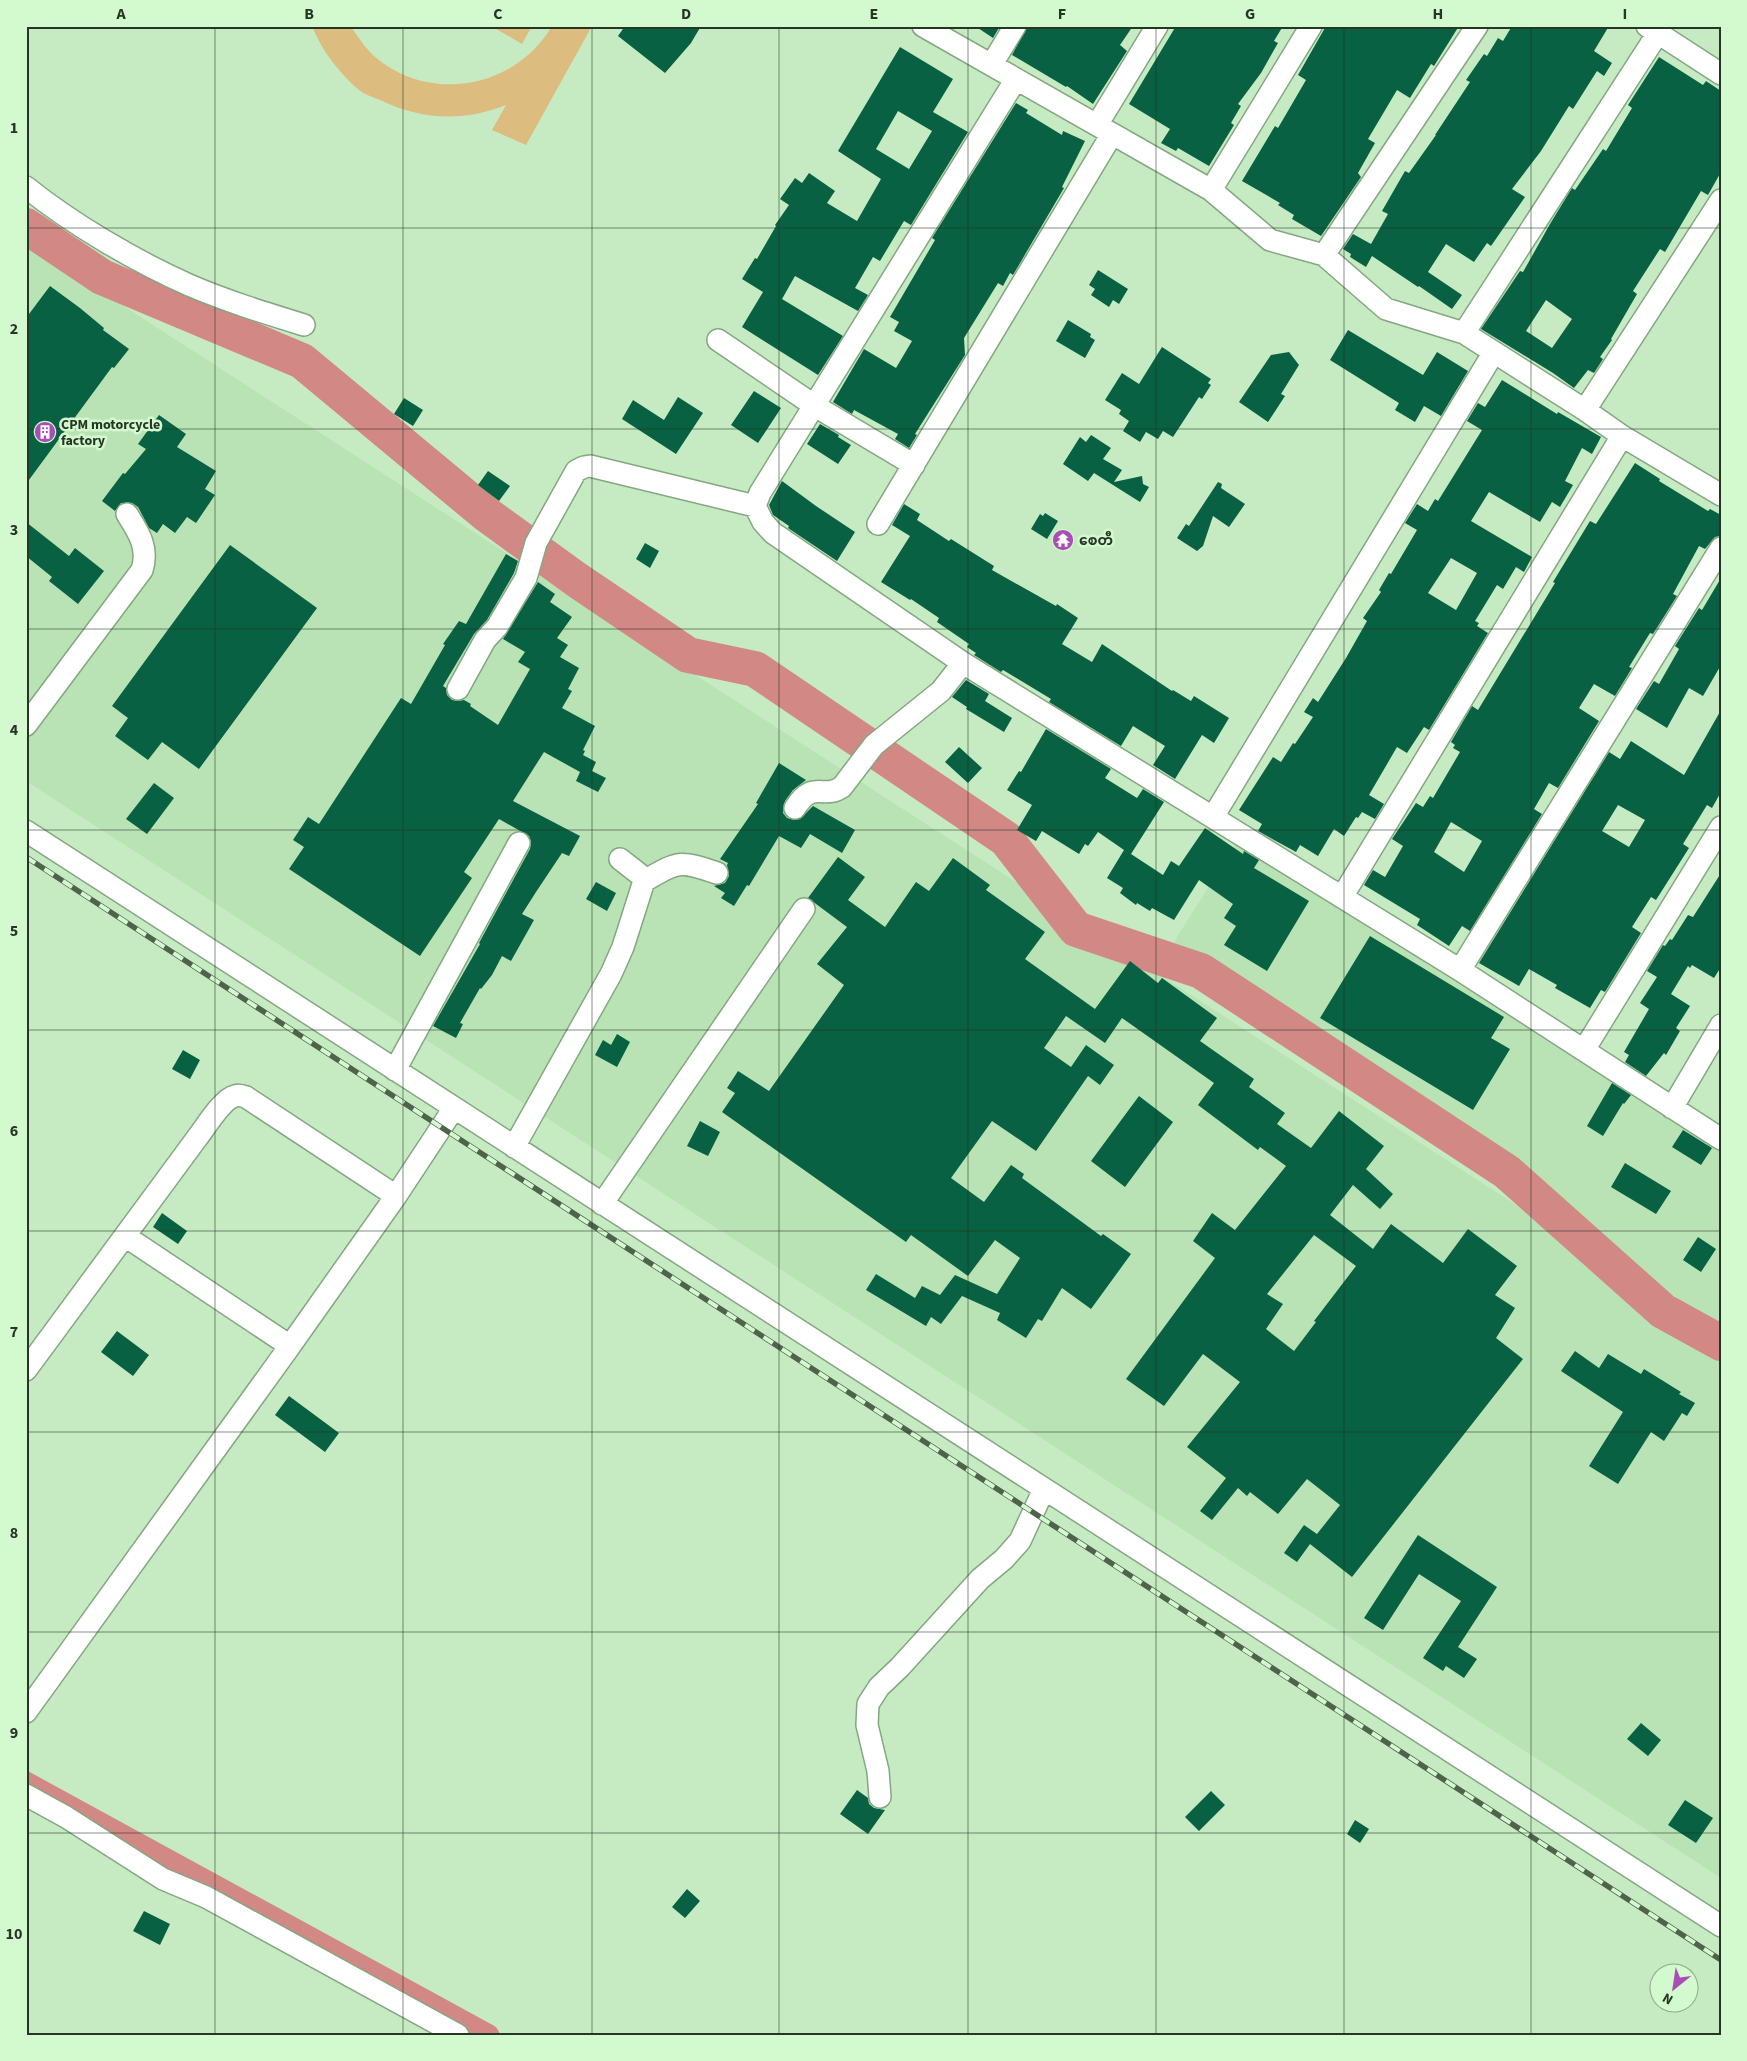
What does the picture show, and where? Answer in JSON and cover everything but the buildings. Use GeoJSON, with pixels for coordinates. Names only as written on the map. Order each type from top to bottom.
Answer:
{"type":"FeatureCollection","features":[{"type":"Feature","properties":{"kind":"street"},"geometry":{"type":"LineString","coordinates":[[923,26],[1211,190],[1270,240],[1324,255],[1386,308],[1464,333],[1585,410],[1622,436],[1721,495]]}},
{"type":"Feature","properties":{"kind":"street"},"geometry":{"type":"LineString","coordinates":[[992,64],[1015,26]]}},
{"type":"Feature","properties":{"kind":"street"},"geometry":{"type":"LineString","coordinates":[[878,524],[914,465],[1104,130],[1157,26]]}},
{"type":"Feature","properties":{"kind":"street"},"geometry":{"type":"LineString","coordinates":[[1211,190],[1311,26]]}},
{"type":"Feature","properties":{"kind":"street"},"geometry":{"type":"LineString","coordinates":[[1324,255],[1477,26]]}},
{"type":"Feature","properties":{"kind":"street"},"geometry":{"type":"LineString","coordinates":[[1464,333],[1652,30],[1721,74]]}},
{"type":"Feature","properties":{"kind":"street"},"geometry":{"type":"LineString","coordinates":[[1016,78],[760,493],[755,506],[763,522],[773,533],[963,663],[1460,970],[1721,1139]]}},
{"type":"Feature","properties":{"kind":"street"},"geometry":{"type":"LineString","coordinates":[[26,187],[96,235],[158,271],[243,306],[304,325]]}},
{"type":"Feature","properties":{"kind":"street"},"geometry":{"type":"LineString","coordinates":[[1585,410],[1721,200]]}},
{"type":"Feature","properties":{"kind":"street"},"geometry":{"type":"LineString","coordinates":[[718,340],[815,406],[914,465]]}},
{"type":"Feature","properties":{"kind":"street"},"geometry":{"type":"LineString","coordinates":[[1213,817],[1494,352]]}},
{"type":"Feature","properties":{"kind":"street"},"geometry":{"type":"LineString","coordinates":[[1342,897],[1622,436]]}},
{"type":"Feature","properties":{"kind":"street"},"geometry":{"type":"LineString","coordinates":[[458,689],[485,640],[497,627],[526,578],[536,543],[560,498],[576,471],[584,466],[755,506]]}},
{"type":"Feature","properties":{"kind":"street"},"geometry":{"type":"LineString","coordinates":[[26,725],[142,570],[146,557],[139,532],[127,514]]}},
{"type":"Feature","properties":{"kind":"street"},"geometry":{"type":"LineString","coordinates":[[1460,970],[1721,548]]}},
{"type":"Feature","properties":{"kind":"street"},"geometry":{"type":"LineString","coordinates":[[795,808],[806,794],[816,790],[836,791],[848,780],[874,745],[941,691],[963,663]]}},
{"type":"Feature","properties":{"kind":"street"},"geometry":{"type":"LineString","coordinates":[[1584,1050],[1721,827]]}},
{"type":"Feature","properties":{"kind":"street"},"geometry":{"type":"LineString","coordinates":[[26,831],[1721,1926]]}},
{"type":"Feature","properties":{"kind":"street"},"geometry":{"type":"LineString","coordinates":[[396,1070],[519,843]]}},
{"type":"Feature","properties":{"kind":"street"},"geometry":{"type":"LineString","coordinates":[[514,1147],[616,965],[639,902],[644,881],[643,877],[620,859]]}},
{"type":"Feature","properties":{"kind":"street"},"geometry":{"type":"LineString","coordinates":[[644,881],[673,865],[680,864],[691,864],[717,873]]}},
{"type":"Feature","properties":{"kind":"street"},"geometry":{"type":"LineString","coordinates":[[602,1204],[804,909]]}},
{"type":"Feature","properties":{"kind":"street"},"geometry":{"type":"LineString","coordinates":[[1672,1108],[1721,1025]]}},
{"type":"Feature","properties":{"kind":"street"},"geometry":{"type":"LineString","coordinates":[[26,1370],[226,1101],[237,1095],[246,1098],[396,1196]]}},
{"type":"Feature","properties":{"kind":"street"},"geometry":{"type":"LineString","coordinates":[[26,1712],[290,1346],[396,1196],[454,1108]]}},
{"type":"Feature","properties":{"kind":"street"},"geometry":{"type":"LineString","coordinates":[[125,1236],[290,1346]]}},
{"type":"Feature","properties":{"kind":"street"},"geometry":{"type":"LineString","coordinates":[[880,1798],[878,1771],[867,1725],[868,1704],[879,1687],[900,1667],[980,1579],[1020,1541],[1044,1489]]}},
{"type":"Feature","properties":{"kind":"street"},"geometry":{"type":"LineString","coordinates":[[26,1795],[66,1817],[163,1880],[206,1897],[458,2035]]}},
{"type":"Feature","properties":{"kind":"shaded area"},"geometry":{"type":"Polygon","coordinates":[[[312,26],[350,26],[374,56],[396,71],[420,80],[445,84],[470,83],[494,76],[516,64],[536,47],[552,26],[592,26],[526,145],[492,130],[506,105],[474,114],[458,116],[427,115],[395,107],[364,93],[332,61],[312,26]]]}},
{"type":"Feature","properties":{"kind":"shaded area"},"geometry":{"type":"Polygon","coordinates":[[[491,26],[532,26],[522,44],[491,26]]]}},
{"type":"Feature","properties":{"kind":"shaded area"},"geometry":{"type":"Polygon","coordinates":[[[26,243],[1721,1337],[1721,1878],[26,781],[26,243]]]}},
{"type":"Feature","properties":{"kind":"shaded area"},"geometry":{"type":"Polygon","coordinates":[[[1239,838],[1721,1140],[1721,1329],[1174,942],[1239,838]]]}},
{"type":"Feature","properties":{"kind":"waterway"},"geometry":{"type":"LineString","coordinates":[[26,226],[102,277],[302,361],[486,514],[577,580],[688,655],[755,669],[1006,839],[1076,929],[1201,971],[1507,1172],[1663,1311],[1721,1343]]}},
{"type":"Feature","properties":{"kind":"waterway"},"geometry":{"type":"LineString","coordinates":[[26,1782],[489,2035]]}},
{"type":"Feature","properties":{"kind":"railway"},"geometry":{"type":"LineString","coordinates":[[26,857],[1721,1960]]}},
{"type":"Feature","properties":{"kind":"place","name":"CPM motorcycle factory"},"geometry":{"type":"Point","coordinates":[45,432]}},
{"type":"Feature","properties":{"kind":"place","name":"စေတီ"},"geometry":{"type":"Point","coordinates":[1063,540]}}]}
